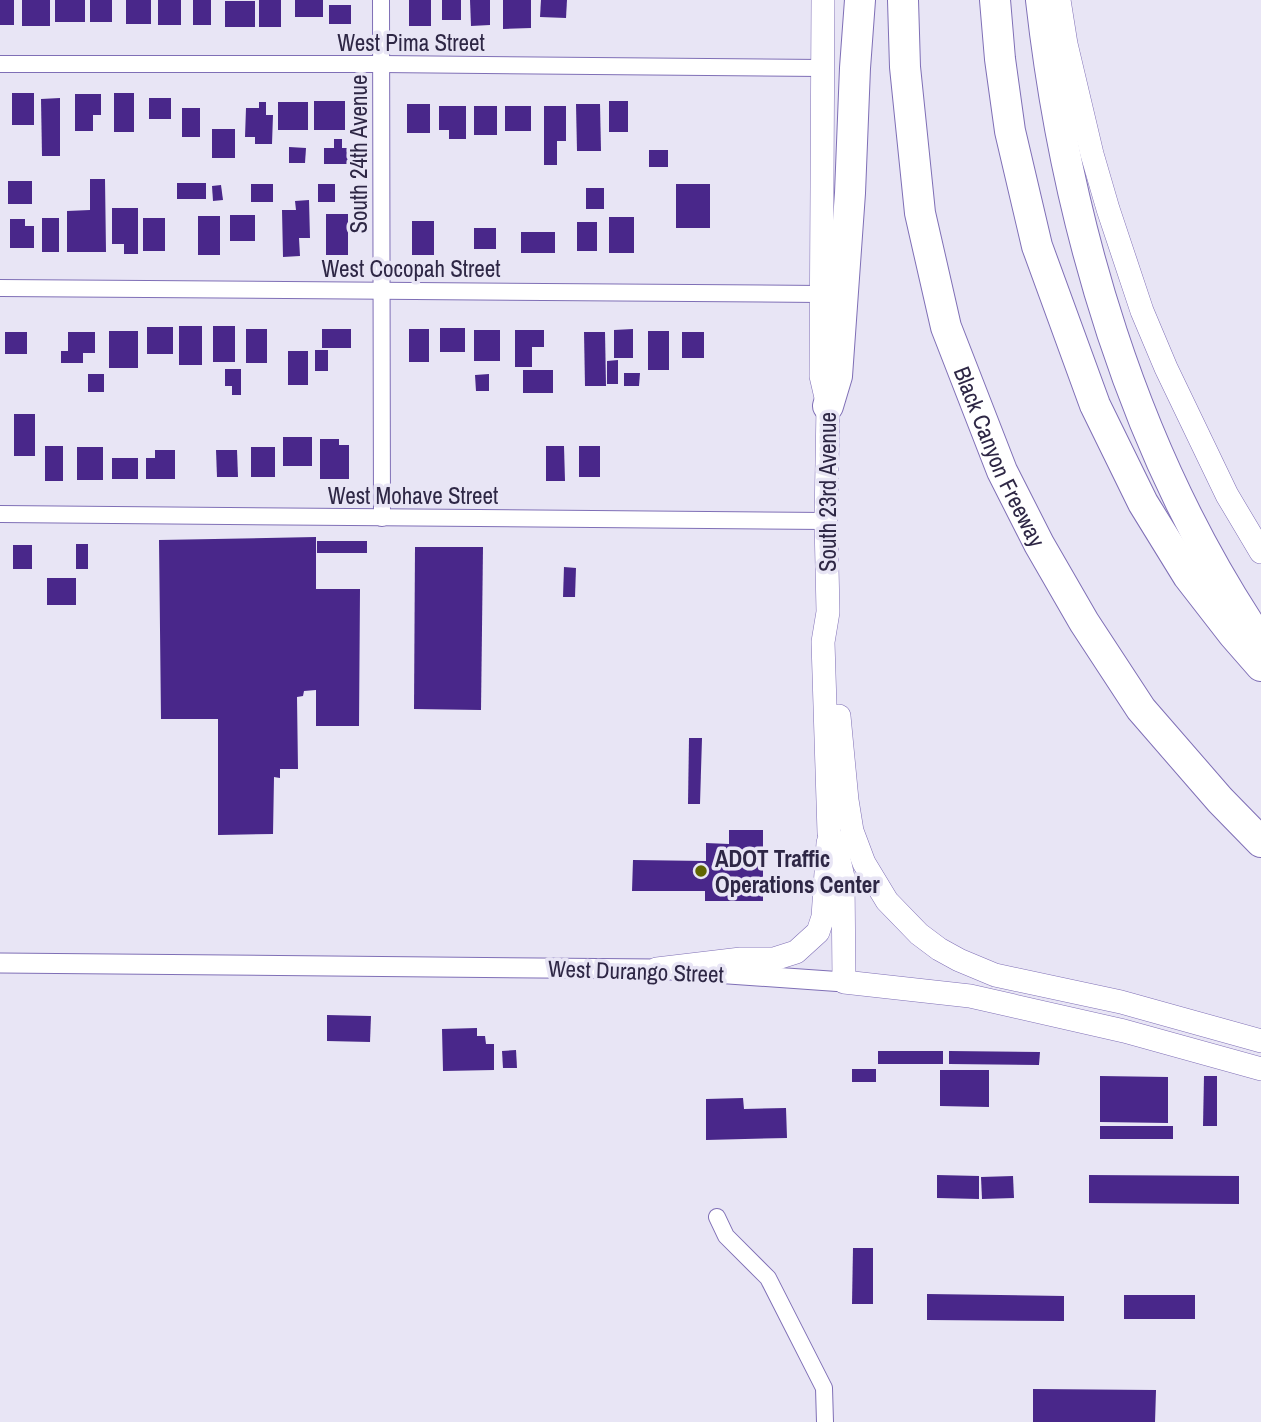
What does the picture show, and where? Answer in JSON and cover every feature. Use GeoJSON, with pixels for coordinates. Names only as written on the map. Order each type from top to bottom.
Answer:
{"type":"FeatureCollection","features":[{"type":"Feature","properties":{"kind":"highway"},"geometry":{"type":"LineString","coordinates":[[828,406],[837,376],[860,0]]}},
{"type":"Feature","properties":{"kind":"highway","name":"Black Canyon Freeway"},"geometry":{"type":"LineString","coordinates":[[903,0],[905,67],[920,213],[946,327],[1002,471],[1039,544],[1084,622],[1141,709],[1220,800],[1261,842]]}},
{"type":"Feature","properties":{"kind":"highway"},"geometry":{"type":"LineString","coordinates":[[995,0],[1010,131],[1037,246],[1095,405],[1143,503],[1188,576],[1261,666]]}},
{"type":"Feature","properties":{"kind":"highway"},"geometry":{"type":"LineString","coordinates":[[1041,0],[1056,114],[1082,228],[1119,353],[1153,442],[1194,532],[1261,642]]}},
{"type":"Feature","properties":{"kind":"main road","name":"South 23rd Avenue"},"geometry":{"type":"LineString","coordinates":[[822,0],[821,376],[828,406],[828,612],[823,642],[829,833],[844,877],[844,982]]}},
{"type":"Feature","properties":{"kind":"main road"},"geometry":{"type":"LineString","coordinates":[[1059,0],[1066,44],[1092,154],[1142,311],[1166,368],[1227,495],[1260,546]]}},
{"type":"Feature","properties":{"kind":"main road"},"geometry":{"type":"LineString","coordinates":[[828,612],[852,831],[864,863],[887,901],[919,934],[958,960],[995,975],[1121,1002],[1261,1041]]}},
{"type":"Feature","properties":{"kind":"main road"},"geometry":{"type":"LineString","coordinates":[[657,969],[741,959],[774,959],[796,952],[818,932],[823,917],[829,833]]}},
{"type":"Feature","properties":{"kind":"main road","name":"West Durango Street"},"geometry":{"type":"LineString","coordinates":[[844,982],[970,996],[1124,1031],[1261,1069]]}},
{"type":"Feature","properties":{"kind":"street","name":"South 24th Avenue"},"geometry":{"type":"LineString","coordinates":[[381,0],[382,517]]}},
{"type":"Feature","properties":{"kind":"street","name":"West Pima Street"},"geometry":{"type":"LineString","coordinates":[[0,64],[822,68]]}},
{"type":"Feature","properties":{"kind":"street","name":"West Cocopah Street"},"geometry":{"type":"LineString","coordinates":[[0,288],[821,294]]}},
{"type":"Feature","properties":{"kind":"street","name":"West Mohave Street"},"geometry":{"type":"LineString","coordinates":[[0,514],[826,521]]}},
{"type":"Feature","properties":{"kind":"street","name":"West Durango Street"},"geometry":{"type":"LineString","coordinates":[[0,963],[657,969],[844,982]]}},
{"type":"Feature","properties":{"kind":"street"},"geometry":{"type":"LineString","coordinates":[[1222,1059],[1261,1077]]}},
{"type":"Feature","properties":{"kind":"street"},"geometry":{"type":"LineString","coordinates":[[717,1217],[726,1236],[768,1278],[824,1388],[825,1422]]}},
{"type":"Feature","properties":{"kind":"building"},"geometry":{"type":"Polygon","coordinates":[[[0,0],[14,0],[14,25],[0,25],[0,0]]]}},
{"type":"Feature","properties":{"kind":"building"},"geometry":{"type":"Polygon","coordinates":[[[22,0],[50,0],[50,26],[22,26],[22,0]]]}},
{"type":"Feature","properties":{"kind":"building"},"geometry":{"type":"Polygon","coordinates":[[[55,0],[85,0],[85,22],[55,22],[55,0]]]}},
{"type":"Feature","properties":{"kind":"building"},"geometry":{"type":"Polygon","coordinates":[[[90,0],[112,0],[112,22],[90,22],[90,0]]]}},
{"type":"Feature","properties":{"kind":"building"},"geometry":{"type":"Polygon","coordinates":[[[126,0],[151,0],[151,24],[126,24],[126,0]]]}},
{"type":"Feature","properties":{"kind":"building"},"geometry":{"type":"Polygon","coordinates":[[[158,0],[181,0],[181,25],[158,25],[158,0]]]}},
{"type":"Feature","properties":{"kind":"building"},"geometry":{"type":"Polygon","coordinates":[[[193,0],[211,0],[211,25],[193,25],[193,0]]]}},
{"type":"Feature","properties":{"kind":"building"},"geometry":{"type":"Polygon","coordinates":[[[259,0],[281,0],[281,27],[259,27],[259,0]]]}},
{"type":"Feature","properties":{"kind":"building"},"geometry":{"type":"Polygon","coordinates":[[[295,0],[323,0],[323,17],[295,17],[295,0]]]}},
{"type":"Feature","properties":{"kind":"building"},"geometry":{"type":"Polygon","coordinates":[[[409,0],[431,0],[431,26],[409,26],[409,0]]]}},
{"type":"Feature","properties":{"kind":"building"},"geometry":{"type":"Polygon","coordinates":[[[442,0],[461,0],[461,20],[442,20],[442,0]]]}},
{"type":"Feature","properties":{"kind":"building"},"geometry":{"type":"Polygon","coordinates":[[[470,0],[490,0],[490,25],[471,26],[470,0]]]}},
{"type":"Feature","properties":{"kind":"building"},"geometry":{"type":"Polygon","coordinates":[[[503,0],[531,0],[531,28],[503,29],[503,0]]]}},
{"type":"Feature","properties":{"kind":"building"},"geometry":{"type":"Polygon","coordinates":[[[541,0],[567,0],[566,18],[540,17],[541,0]]]}},
{"type":"Feature","properties":{"kind":"building"},"geometry":{"type":"Polygon","coordinates":[[[225,1],[255,1],[255,27],[225,27],[225,1]]]}},
{"type":"Feature","properties":{"kind":"building"},"geometry":{"type":"Polygon","coordinates":[[[329,5],[351,5],[351,24],[329,24],[329,5]]]}},
{"type":"Feature","properties":{"kind":"building"},"geometry":{"type":"Polygon","coordinates":[[[12,93],[34,93],[34,125],[12,125],[12,93]]]}},
{"type":"Feature","properties":{"kind":"building"},"geometry":{"type":"Polygon","coordinates":[[[114,93],[134,93],[134,132],[114,132],[114,93]]]}},
{"type":"Feature","properties":{"kind":"building"},"geometry":{"type":"Polygon","coordinates":[[[75,94],[101,94],[101,115],[93,115],[93,131],[75,131],[75,94]]]}},
{"type":"Feature","properties":{"kind":"building"},"geometry":{"type":"Polygon","coordinates":[[[60,98],[60,156],[42,156],[41,99],[60,98]]]}},
{"type":"Feature","properties":{"kind":"building"},"geometry":{"type":"Polygon","coordinates":[[[149,98],[171,98],[171,119],[149,119],[149,98]]]}},
{"type":"Feature","properties":{"kind":"building"},"geometry":{"type":"Polygon","coordinates":[[[314,101],[345,101],[345,130],[314,130],[314,101]]]}},
{"type":"Feature","properties":{"kind":"building"},"geometry":{"type":"Polygon","coordinates":[[[609,101],[628,101],[628,132],[609,132],[609,101]]]}},
{"type":"Feature","properties":{"kind":"building"},"geometry":{"type":"Polygon","coordinates":[[[259,102],[266,102],[266,115],[273,115],[272,144],[255,144],[255,137],[245,137],[246,108],[259,108],[259,102]]]}},
{"type":"Feature","properties":{"kind":"building"},"geometry":{"type":"Polygon","coordinates":[[[278,102],[308,102],[308,130],[278,130],[278,102]]]}},
{"type":"Feature","properties":{"kind":"building"},"geometry":{"type":"Polygon","coordinates":[[[407,104],[430,104],[430,133],[407,133],[407,104]]]}},
{"type":"Feature","properties":{"kind":"building"},"geometry":{"type":"Polygon","coordinates":[[[576,104],[600,104],[601,151],[577,151],[576,104]]]}},
{"type":"Feature","properties":{"kind":"building"},"geometry":{"type":"Polygon","coordinates":[[[439,106],[466,106],[466,139],[449,139],[449,130],[439,130],[439,106]]]}},
{"type":"Feature","properties":{"kind":"building"},"geometry":{"type":"Polygon","coordinates":[[[474,106],[497,106],[497,135],[474,135],[474,106]]]}},
{"type":"Feature","properties":{"kind":"building"},"geometry":{"type":"Polygon","coordinates":[[[505,106],[531,106],[531,131],[505,131],[505,106]]]}},
{"type":"Feature","properties":{"kind":"building"},"geometry":{"type":"Polygon","coordinates":[[[544,106],[566,106],[566,141],[557,141],[557,165],[544,165],[544,106]]]}},
{"type":"Feature","properties":{"kind":"building"},"geometry":{"type":"Polygon","coordinates":[[[182,108],[200,108],[200,137],[182,137],[182,108]]]}},
{"type":"Feature","properties":{"kind":"building"},"geometry":{"type":"Polygon","coordinates":[[[212,129],[235,129],[235,158],[212,158],[212,129]]]}},
{"type":"Feature","properties":{"kind":"building"},"geometry":{"type":"Polygon","coordinates":[[[334,139],[342,139],[342,148],[352,148],[352,164],[324,164],[324,148],[334,148],[334,139]]]}},
{"type":"Feature","properties":{"kind":"building"},"geometry":{"type":"Polygon","coordinates":[[[289,147],[306,148],[305,163],[289,163],[289,147]]]}},
{"type":"Feature","properties":{"kind":"building"},"geometry":{"type":"Polygon","coordinates":[[[649,150],[668,150],[668,167],[649,167],[649,150]]]}},
{"type":"Feature","properties":{"kind":"building"},"geometry":{"type":"Polygon","coordinates":[[[90,179],[105,179],[106,252],[67,252],[67,211],[90,210],[90,179]]]}},
{"type":"Feature","properties":{"kind":"building"},"geometry":{"type":"Polygon","coordinates":[[[8,181],[32,181],[32,204],[8,204],[8,181]]]}},
{"type":"Feature","properties":{"kind":"building"},"geometry":{"type":"Polygon","coordinates":[[[177,183],[206,183],[206,199],[177,199],[177,183]]]}},
{"type":"Feature","properties":{"kind":"building"},"geometry":{"type":"Polygon","coordinates":[[[251,184],[273,184],[273,202],[251,202],[251,184]]]}},
{"type":"Feature","properties":{"kind":"building"},"geometry":{"type":"Polygon","coordinates":[[[318,184],[335,184],[335,202],[318,202],[318,184]]]}},
{"type":"Feature","properties":{"kind":"building"},"geometry":{"type":"Polygon","coordinates":[[[676,184],[710,184],[710,228],[676,228],[676,184]]]}},
{"type":"Feature","properties":{"kind":"building"},"geometry":{"type":"Polygon","coordinates":[[[221,185],[223,200],[213,201],[212,186],[221,185]]]}},
{"type":"Feature","properties":{"kind":"building"},"geometry":{"type":"Polygon","coordinates":[[[586,188],[604,188],[604,209],[586,209],[586,188]]]}},
{"type":"Feature","properties":{"kind":"building"},"geometry":{"type":"Polygon","coordinates":[[[309,200],[310,238],[299,238],[300,256],[283,257],[282,210],[296,210],[295,201],[309,200]]]}},
{"type":"Feature","properties":{"kind":"building"},"geometry":{"type":"Polygon","coordinates":[[[112,208],[138,208],[138,254],[124,254],[124,244],[112,244],[112,208]]]}},
{"type":"Feature","properties":{"kind":"building"},"geometry":{"type":"Polygon","coordinates":[[[326,214],[348,214],[348,255],[326,255],[326,214]]]}},
{"type":"Feature","properties":{"kind":"building"},"geometry":{"type":"Polygon","coordinates":[[[230,215],[255,215],[255,241],[230,241],[230,215]]]}},
{"type":"Feature","properties":{"kind":"building"},"geometry":{"type":"Polygon","coordinates":[[[198,216],[220,216],[220,255],[198,255],[198,216]]]}},
{"type":"Feature","properties":{"kind":"building"},"geometry":{"type":"Polygon","coordinates":[[[609,217],[634,217],[634,253],[609,253],[609,217]]]}},
{"type":"Feature","properties":{"kind":"building"},"geometry":{"type":"Polygon","coordinates":[[[42,218],[59,218],[59,252],[42,252],[42,218]]]}},
{"type":"Feature","properties":{"kind":"building"},"geometry":{"type":"Polygon","coordinates":[[[143,218],[165,218],[165,251],[143,251],[143,218]]]}},
{"type":"Feature","properties":{"kind":"building"},"geometry":{"type":"Polygon","coordinates":[[[10,219],[25,219],[25,226],[34,226],[34,248],[10,248],[10,219]]]}},
{"type":"Feature","properties":{"kind":"building"},"geometry":{"type":"Polygon","coordinates":[[[412,221],[434,221],[434,255],[412,255],[412,221]]]}},
{"type":"Feature","properties":{"kind":"building"},"geometry":{"type":"Polygon","coordinates":[[[577,222],[597,222],[597,251],[577,251],[577,222]]]}},
{"type":"Feature","properties":{"kind":"building"},"geometry":{"type":"Polygon","coordinates":[[[474,228],[496,228],[496,249],[474,249],[474,228]]]}},
{"type":"Feature","properties":{"kind":"building"},"geometry":{"type":"Polygon","coordinates":[[[521,232],[555,232],[555,253],[521,253],[521,232]]]}},
{"type":"Feature","properties":{"kind":"building"},"geometry":{"type":"Polygon","coordinates":[[[179,326],[202,326],[202,365],[179,365],[179,326]]]}},
{"type":"Feature","properties":{"kind":"building"},"geometry":{"type":"Polygon","coordinates":[[[213,326],[235,326],[235,362],[213,362],[213,326]]]}},
{"type":"Feature","properties":{"kind":"building"},"geometry":{"type":"Polygon","coordinates":[[[147,327],[173,327],[173,354],[147,354],[147,327]]]}},
{"type":"Feature","properties":{"kind":"building"},"geometry":{"type":"Polygon","coordinates":[[[440,328],[465,328],[465,352],[440,352],[440,328]]]}},
{"type":"Feature","properties":{"kind":"building"},"geometry":{"type":"Polygon","coordinates":[[[246,329],[267,329],[267,363],[246,363],[246,329]]]}},
{"type":"Feature","properties":{"kind":"building"},"geometry":{"type":"Polygon","coordinates":[[[322,329],[351,329],[351,348],[322,348],[322,329]]]}},
{"type":"Feature","properties":{"kind":"building"},"geometry":{"type":"Polygon","coordinates":[[[409,329],[429,329],[429,362],[409,362],[409,329]]]}},
{"type":"Feature","properties":{"kind":"building"},"geometry":{"type":"Polygon","coordinates":[[[633,329],[633,358],[614,358],[614,330],[633,329]]]}},
{"type":"Feature","properties":{"kind":"building"},"geometry":{"type":"Polygon","coordinates":[[[474,330],[500,330],[500,361],[474,361],[474,330]]]}},
{"type":"Feature","properties":{"kind":"building"},"geometry":{"type":"Polygon","coordinates":[[[515,330],[544,330],[544,347],[532,347],[532,367],[515,367],[515,330]]]}},
{"type":"Feature","properties":{"kind":"building"},"geometry":{"type":"Polygon","coordinates":[[[109,331],[138,331],[138,368],[109,368],[109,331]]]}},
{"type":"Feature","properties":{"kind":"building"},"geometry":{"type":"Polygon","coordinates":[[[648,331],[669,331],[669,370],[648,370],[648,331]]]}},
{"type":"Feature","properties":{"kind":"building"},"geometry":{"type":"Polygon","coordinates":[[[5,332],[27,332],[27,354],[5,354],[5,332]]]}},
{"type":"Feature","properties":{"kind":"building"},"geometry":{"type":"Polygon","coordinates":[[[68,332],[95,332],[95,353],[83,353],[83,363],[61,363],[61,351],[68,351],[68,332]]]}},
{"type":"Feature","properties":{"kind":"building"},"geometry":{"type":"Polygon","coordinates":[[[584,332],[605,332],[606,386],[585,386],[584,332]]]}},
{"type":"Feature","properties":{"kind":"building"},"geometry":{"type":"Polygon","coordinates":[[[682,332],[704,332],[704,358],[682,358],[682,332]]]}},
{"type":"Feature","properties":{"kind":"building"},"geometry":{"type":"Polygon","coordinates":[[[315,350],[328,350],[328,371],[315,371],[315,350]]]}},
{"type":"Feature","properties":{"kind":"building"},"geometry":{"type":"Polygon","coordinates":[[[288,351],[308,351],[308,385],[288,385],[288,351]]]}},
{"type":"Feature","properties":{"kind":"building"},"geometry":{"type":"Polygon","coordinates":[[[618,360],[618,384],[607,384],[607,361],[618,360]]]}},
{"type":"Feature","properties":{"kind":"building"},"geometry":{"type":"Polygon","coordinates":[[[225,369],[241,369],[241,395],[232,395],[232,386],[225,386],[225,369]]]}},
{"type":"Feature","properties":{"kind":"building"},"geometry":{"type":"Polygon","coordinates":[[[523,370],[553,370],[553,393],[523,393],[523,370]]]}},
{"type":"Feature","properties":{"kind":"building"},"geometry":{"type":"Polygon","coordinates":[[[624,373],[640,373],[639,386],[624,386],[624,373]]]}},
{"type":"Feature","properties":{"kind":"building"},"geometry":{"type":"Polygon","coordinates":[[[88,374],[104,374],[104,392],[88,392],[88,374]]]}},
{"type":"Feature","properties":{"kind":"building"},"geometry":{"type":"Polygon","coordinates":[[[489,374],[489,391],[476,391],[475,375],[489,374]]]}},
{"type":"Feature","properties":{"kind":"building"},"geometry":{"type":"Polygon","coordinates":[[[14,414],[35,414],[35,456],[14,456],[14,414]]]}},
{"type":"Feature","properties":{"kind":"building"},"geometry":{"type":"Polygon","coordinates":[[[283,437],[312,437],[312,466],[283,466],[283,437]]]}},
{"type":"Feature","properties":{"kind":"building"},"geometry":{"type":"Polygon","coordinates":[[[320,439],[339,439],[339,445],[349,445],[349,479],[320,479],[320,439]]]}},
{"type":"Feature","properties":{"kind":"building"},"geometry":{"type":"Polygon","coordinates":[[[45,446],[63,446],[63,481],[45,481],[45,446]]]}},
{"type":"Feature","properties":{"kind":"building"},"geometry":{"type":"Polygon","coordinates":[[[546,446],[564,446],[565,481],[546,481],[546,446]]]}},
{"type":"Feature","properties":{"kind":"building"},"geometry":{"type":"Polygon","coordinates":[[[579,446],[600,446],[600,477],[579,477],[579,446]]]}},
{"type":"Feature","properties":{"kind":"building"},"geometry":{"type":"Polygon","coordinates":[[[77,447],[103,447],[103,480],[77,480],[77,447]]]}},
{"type":"Feature","properties":{"kind":"building"},"geometry":{"type":"Polygon","coordinates":[[[251,447],[275,447],[275,477],[251,477],[251,447]]]}},
{"type":"Feature","properties":{"kind":"building"},"geometry":{"type":"Polygon","coordinates":[[[155,450],[175,450],[175,479],[146,479],[146,458],[155,458],[155,450]]]}},
{"type":"Feature","properties":{"kind":"building"},"geometry":{"type":"Polygon","coordinates":[[[216,450],[237,450],[238,477],[217,477],[216,450]]]}},
{"type":"Feature","properties":{"kind":"building"},"geometry":{"type":"Polygon","coordinates":[[[112,458],[138,458],[138,479],[112,479],[112,458]]]}},
{"type":"Feature","properties":{"kind":"building"},"geometry":{"type":"Polygon","coordinates":[[[316,537],[316,589],[360,589],[359,726],[316,726],[316,690],[304,691],[303,696],[297,697],[298,769],[280,769],[280,778],[274,777],[273,834],[218,835],[218,719],[161,719],[159,540],[316,537]]]}},
{"type":"Feature","properties":{"kind":"building"},"geometry":{"type":"Polygon","coordinates":[[[317,541],[367,541],[367,553],[317,553],[317,541]]]}},
{"type":"Feature","properties":{"kind":"building"},"geometry":{"type":"Polygon","coordinates":[[[76,544],[88,544],[88,569],[76,569],[76,544]]]}},
{"type":"Feature","properties":{"kind":"building"},"geometry":{"type":"Polygon","coordinates":[[[13,545],[32,545],[32,569],[13,569],[13,545]]]}},
{"type":"Feature","properties":{"kind":"building"},"geometry":{"type":"Polygon","coordinates":[[[415,547],[483,547],[481,710],[414,709],[415,547]]]}},
{"type":"Feature","properties":{"kind":"building"},"geometry":{"type":"Polygon","coordinates":[[[564,567],[576,568],[575,597],[563,597],[564,567]]]}},
{"type":"Feature","properties":{"kind":"building"},"geometry":{"type":"Polygon","coordinates":[[[47,578],[76,578],[76,605],[47,605],[47,578]]]}},
{"type":"Feature","properties":{"kind":"building"},"geometry":{"type":"Polygon","coordinates":[[[689,738],[702,738],[700,804],[688,804],[689,738]]]}},
{"type":"Feature","properties":{"kind":"building"},"geometry":{"type":"Polygon","coordinates":[[[729,830],[763,830],[763,901],[705,901],[705,891],[632,891],[633,860],[706,861],[706,843],[729,844],[729,830]]]}},
{"type":"Feature","properties":{"kind":"building"},"geometry":{"type":"Polygon","coordinates":[[[327,1015],[371,1016],[370,1042],[327,1041],[327,1015]]]}},
{"type":"Feature","properties":{"kind":"building"},"geometry":{"type":"Polygon","coordinates":[[[477,1028],[477,1036],[485,1036],[486,1044],[494,1044],[494,1070],[443,1071],[442,1029],[477,1028]]]}},
{"type":"Feature","properties":{"kind":"building"},"geometry":{"type":"Polygon","coordinates":[[[516,1050],[517,1068],[503,1068],[502,1051],[516,1050]]]}},
{"type":"Feature","properties":{"kind":"building"},"geometry":{"type":"Polygon","coordinates":[[[878,1051],[943,1051],[943,1064],[878,1064],[878,1051]]]}},
{"type":"Feature","properties":{"kind":"building"},"geometry":{"type":"Polygon","coordinates":[[[949,1051],[1040,1052],[1039,1065],[949,1064],[949,1051]]]}},
{"type":"Feature","properties":{"kind":"building"},"geometry":{"type":"Polygon","coordinates":[[[852,1069],[876,1069],[876,1082],[852,1082],[852,1069]]]}},
{"type":"Feature","properties":{"kind":"building"},"geometry":{"type":"Polygon","coordinates":[[[940,1070],[989,1070],[989,1107],[940,1106],[940,1070]]]}},
{"type":"Feature","properties":{"kind":"building"},"geometry":{"type":"Polygon","coordinates":[[[1100,1076],[1168,1077],[1168,1123],[1100,1122],[1100,1076]]]}},
{"type":"Feature","properties":{"kind":"building"},"geometry":{"type":"Polygon","coordinates":[[[1204,1076],[1217,1076],[1217,1126],[1203,1126],[1204,1076]]]}},
{"type":"Feature","properties":{"kind":"building"},"geometry":{"type":"Polygon","coordinates":[[[743,1098],[744,1109],[786,1108],[787,1138],[706,1140],[706,1099],[743,1098]]]}},
{"type":"Feature","properties":{"kind":"building"},"geometry":{"type":"Polygon","coordinates":[[[1100,1126],[1173,1126],[1173,1139],[1100,1139],[1100,1126]]]}},
{"type":"Feature","properties":{"kind":"building"},"geometry":{"type":"Polygon","coordinates":[[[937,1175],[979,1176],[979,1199],[937,1198],[937,1175]]]}},
{"type":"Feature","properties":{"kind":"building"},"geometry":{"type":"Polygon","coordinates":[[[1089,1175],[1239,1176],[1239,1204],[1089,1203],[1089,1175]]]}},
{"type":"Feature","properties":{"kind":"building"},"geometry":{"type":"Polygon","coordinates":[[[1013,1176],[1014,1198],[982,1199],[981,1177],[1013,1176]]]}},
{"type":"Feature","properties":{"kind":"building"},"geometry":{"type":"Polygon","coordinates":[[[853,1248],[873,1248],[873,1304],[852,1304],[853,1248]]]}},
{"type":"Feature","properties":{"kind":"building"},"geometry":{"type":"Polygon","coordinates":[[[927,1294],[1064,1296],[1064,1321],[927,1320],[927,1294]]]}},
{"type":"Feature","properties":{"kind":"building"},"geometry":{"type":"Polygon","coordinates":[[[1124,1295],[1195,1295],[1195,1319],[1124,1319],[1124,1295]]]}},
{"type":"Feature","properties":{"kind":"building"},"geometry":{"type":"Polygon","coordinates":[[[1033,1389],[1156,1390],[1155,1422],[1033,1422],[1033,1389]]]}},
{"type":"Feature","properties":{"kind":"place","name":"ADOT Traffic Operations Center"},"geometry":{"type":"Point","coordinates":[701,871]}}]}
